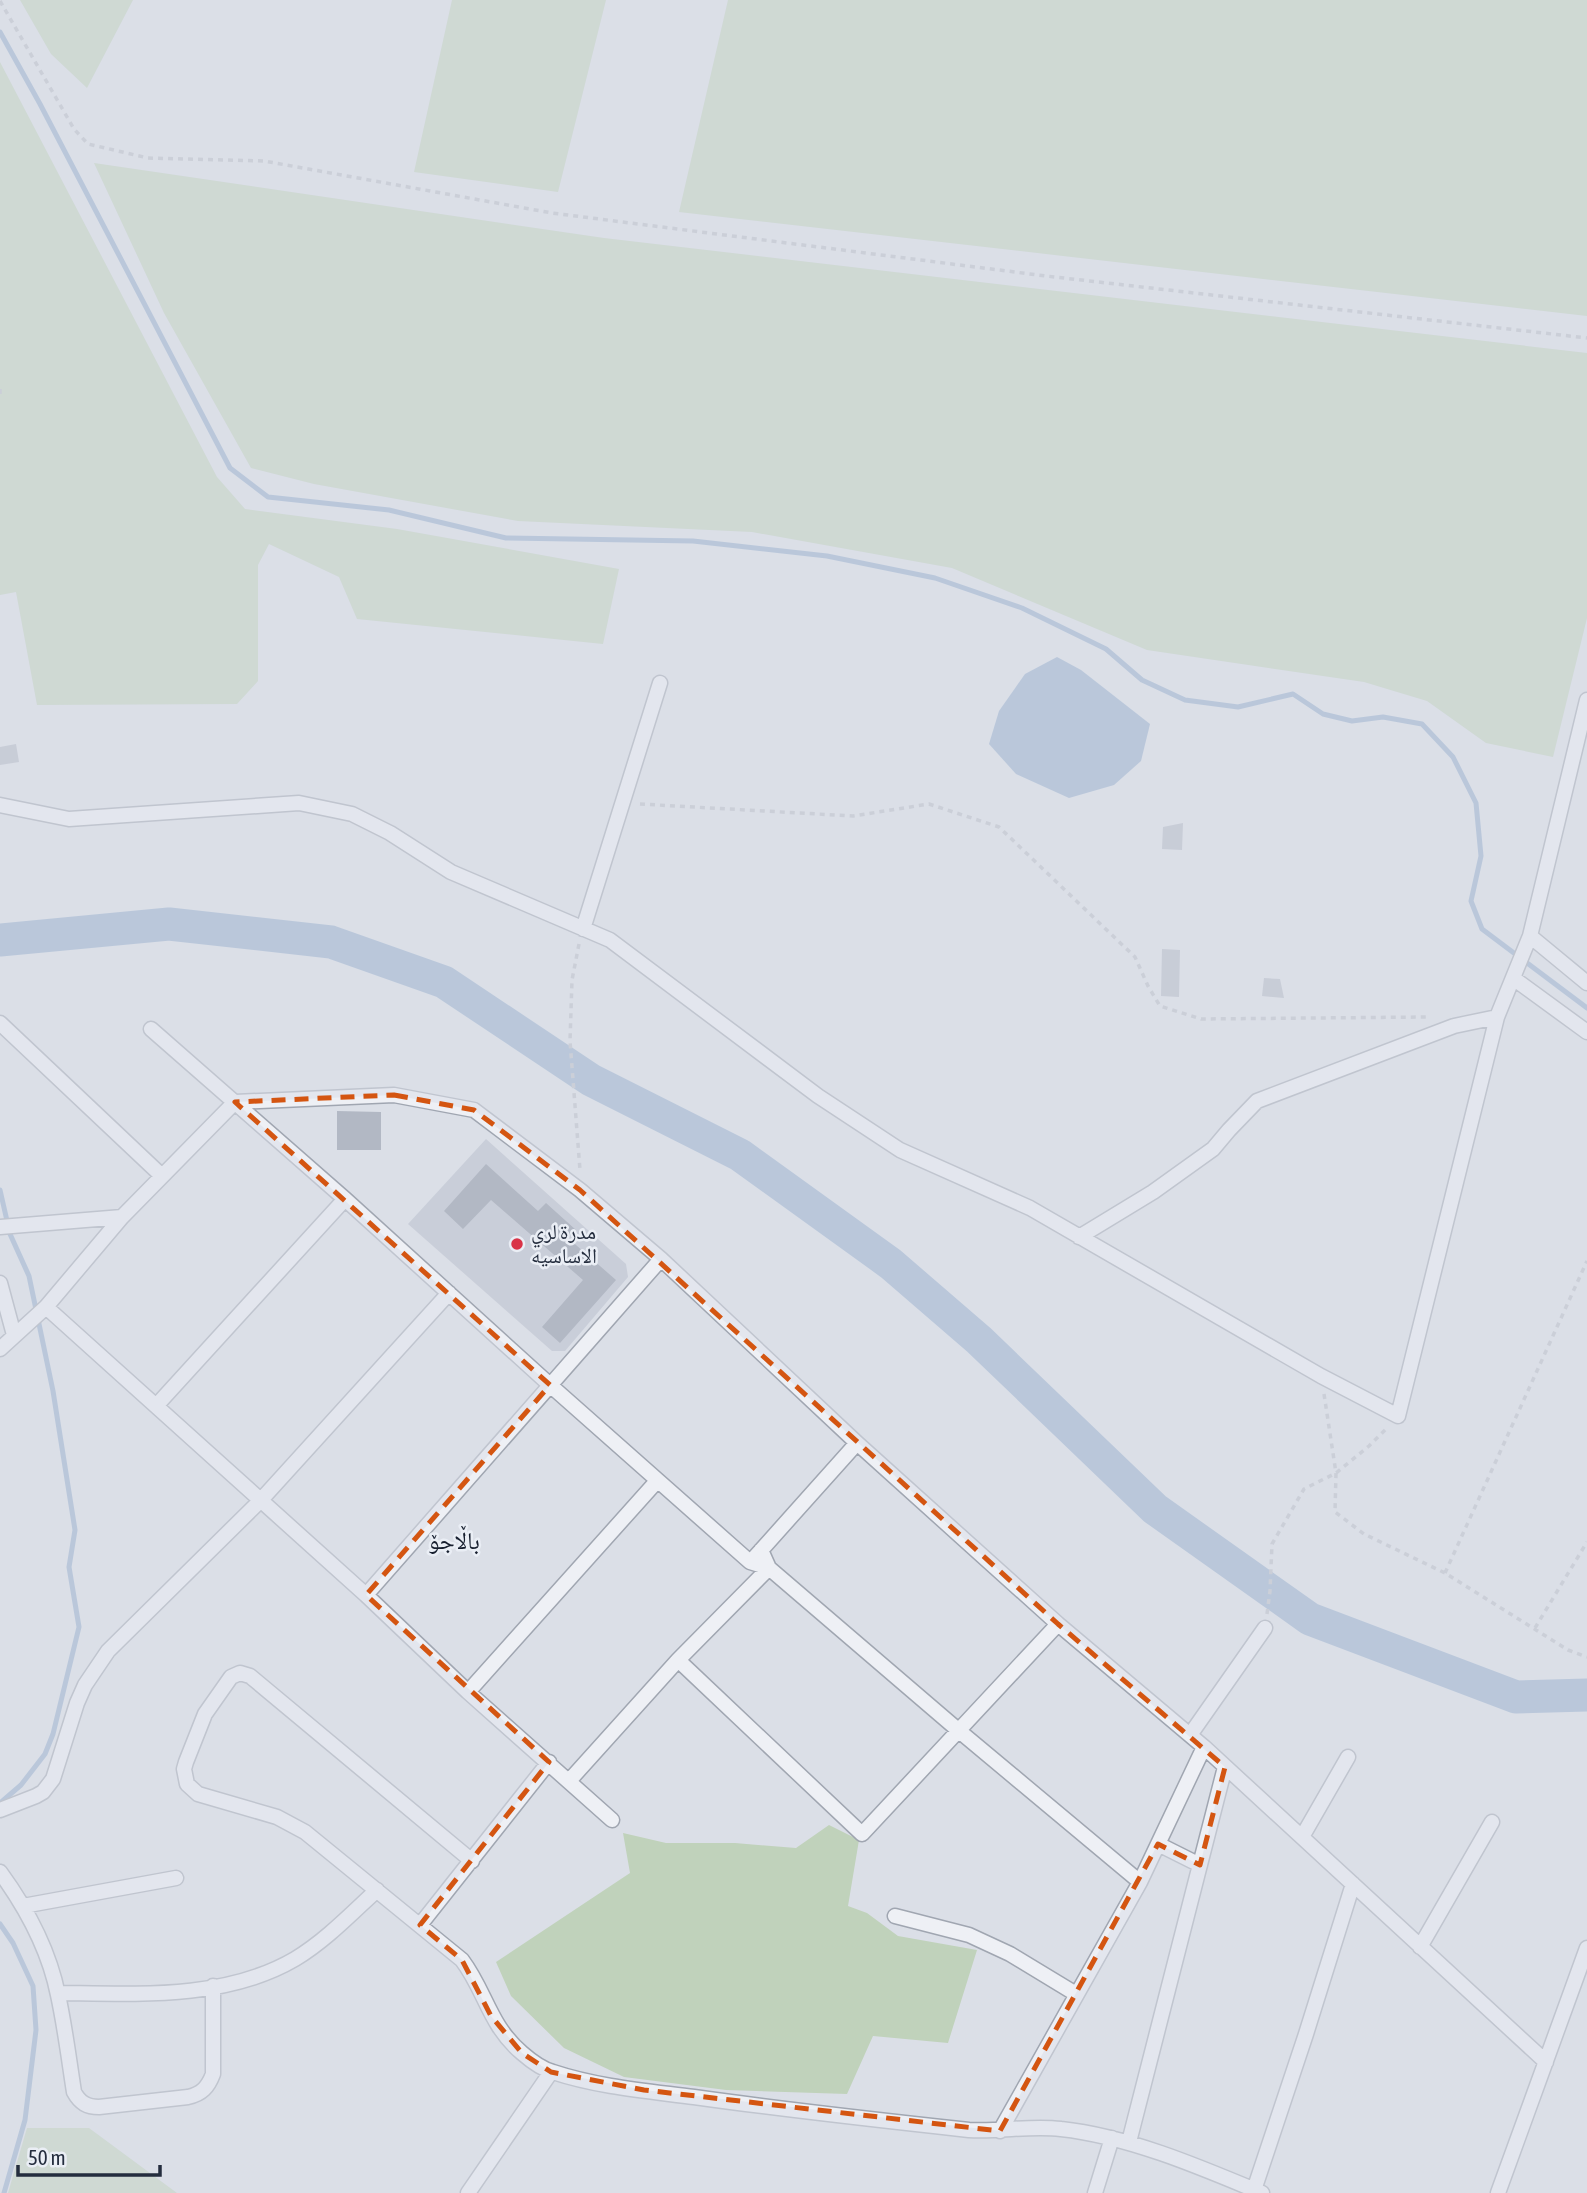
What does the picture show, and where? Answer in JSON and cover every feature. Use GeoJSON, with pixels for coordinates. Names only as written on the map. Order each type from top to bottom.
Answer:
{"type":"FeatureCollection","features":[{"type":"Feature","properties":{"kind":"street"},"geometry":{"type":"LineString","coordinates":[[583,929],[660,682]]}},
{"type":"Feature","properties":{"kind":"street"},"geometry":{"type":"LineString","coordinates":[[0,805],[69,819],[299,803],[352,814],[390,833],[451,872],[610,940],[818,1096],[900,1150],[1030,1208],[1321,1376],[1398,1416],[1497,1017],[1528,941],[1587,701]]}},
{"type":"Feature","properties":{"kind":"street"},"geometry":{"type":"LineString","coordinates":[[1528,941],[1587,983]]}},
{"type":"Feature","properties":{"kind":"street"},"geometry":{"type":"LineString","coordinates":[[1515,973],[1587,1032]]}},
{"type":"Feature","properties":{"kind":"street"},"geometry":{"type":"LineString","coordinates":[[1079,1237],[1153,1192],[1213,1149],[1257,1101],[1454,1026],[1497,1017]]}},
{"type":"Feature","properties":{"kind":"street"},"geometry":{"type":"LineString","coordinates":[[0,1023],[162,1176]]}},
{"type":"Feature","properties":{"kind":"street"},"geometry":{"type":"LineString","coordinates":[[151,1029],[750,1562],[769,1568],[1140,1882]]}},
{"type":"Feature","properties":{"kind":"street"},"geometry":{"type":"LineString","coordinates":[[0,1349],[46,1307],[122,1217],[235,1102],[394,1095],[474,1110],[580,1191],[661,1259],[857,1443],[1058,1624],[1204,1747],[1546,2062]]}},
{"type":"Feature","properties":{"kind":"street"},"geometry":{"type":"LineString","coordinates":[[156,1406],[345,1199]]}},
{"type":"Feature","properties":{"kind":"street"},"geometry":{"type":"LineString","coordinates":[[0,1227],[122,1217]]}},
{"type":"Feature","properties":{"kind":"street"},"geometry":{"type":"LineString","coordinates":[[366,1595],[661,1259]]}},
{"type":"Feature","properties":{"kind":"street"},"geometry":{"type":"LineString","coordinates":[[0,1283],[14,1335]]}},
{"type":"Feature","properties":{"kind":"street"},"geometry":{"type":"LineString","coordinates":[[0,1810],[36,1796],[48,1786],[57,1772],[77,1703],[102,1659],[260,1501],[449,1293]]}},
{"type":"Feature","properties":{"kind":"street"},"geometry":{"type":"LineString","coordinates":[[46,1307],[612,1820]]}},
{"type":"Feature","properties":{"kind":"street"},"geometry":{"type":"LineString","coordinates":[[750,1562],[857,1443]]}},
{"type":"Feature","properties":{"kind":"street"},"geometry":{"type":"LineString","coordinates":[[468,1692],[657,1481]]}},
{"type":"Feature","properties":{"kind":"street"},"geometry":{"type":"LineString","coordinates":[[761,1550],[769,1568]]}},
{"type":"Feature","properties":{"kind":"street"},"geometry":{"type":"LineString","coordinates":[[569,1781],[678,1660],[769,1568]]}},
{"type":"Feature","properties":{"kind":"street"},"geometry":{"type":"LineString","coordinates":[[678,1660],[862,1834],[1058,1624]]}},
{"type":"Feature","properties":{"kind":"street"},"geometry":{"type":"LineString","coordinates":[[1190,1735],[1265,1628]]}},
{"type":"Feature","properties":{"kind":"street"},"geometry":{"type":"LineString","coordinates":[[472,1861],[250,1675],[240,1673],[231,1677],[197,1729],[184,1769],[187,1784],[198,1794],[291,1824],[318,1842],[462,1960],[479,1986],[491,2016],[510,2041],[522,2053],[551,2072],[598,2083],[784,2110],[969,2130],[1058,2128],[1129,2142],[1256,2192],[1353,1884]]}},
{"type":"Feature","properties":{"kind":"street"},"geometry":{"type":"LineString","coordinates":[[1000,2131],[1140,1882],[1204,1747]]}},
{"type":"Feature","properties":{"kind":"street"},"geometry":{"type":"LineString","coordinates":[[1302,1837],[1348,1757]]}},
{"type":"Feature","properties":{"kind":"street"},"geometry":{"type":"LineString","coordinates":[[420,1925],[548,1762]]}},
{"type":"Feature","properties":{"kind":"street"},"geometry":{"type":"LineString","coordinates":[[1129,2142],[1225,1767]]}},
{"type":"Feature","properties":{"kind":"street"},"geometry":{"type":"LineString","coordinates":[[1420,1947],[1492,1822]]}},
{"type":"Feature","properties":{"kind":"street"},"geometry":{"type":"LineString","coordinates":[[1158,1844],[1200,1865]]}},
{"type":"Feature","properties":{"kind":"street"},"geometry":{"type":"LineString","coordinates":[[0,1872],[23,1906],[44,1949],[58,1993],[74,2092],[87,2106],[99,2107],[195,2096],[207,2087],[213,2074],[213,1986]]}},
{"type":"Feature","properties":{"kind":"street"},"geometry":{"type":"LineString","coordinates":[[23,1906],[176,1878]]}},
{"type":"Feature","properties":{"kind":"street"},"geometry":{"type":"LineString","coordinates":[[58,1993],[136,1994],[196,1990],[252,1978],[295,1958],[339,1924],[377,1889]]}},
{"type":"Feature","properties":{"kind":"street"},"geometry":{"type":"LineString","coordinates":[[895,1916],[969,1935],[1010,1954],[1076,1994]]}},
{"type":"Feature","properties":{"kind":"street"},"geometry":{"type":"LineString","coordinates":[[1498,2193],[1587,1948]]}},
{"type":"Feature","properties":{"kind":"street"},"geometry":{"type":"LineString","coordinates":[[468,2193],[551,2072]]}},
{"type":"Feature","properties":{"kind":"street"},"geometry":{"type":"LineString","coordinates":[[1095,2193],[1112,2138]]}},
{"type":"Feature","properties":{"kind":"path"},"geometry":{"type":"LineString","coordinates":[[0,1],[74,129],[88,144],[148,158],[264,161],[552,213],[1046,276],[1587,338]]}},
{"type":"Feature","properties":{"kind":"path"},"geometry":{"type":"LineString","coordinates":[[0,389],[0,399]]}},
{"type":"Feature","properties":{"kind":"path"},"geometry":{"type":"LineString","coordinates":[[622,803],[853,816],[929,804],[999,827],[1135,957],[1160,1006],[1201,1019],[1428,1017]]}},
{"type":"Feature","properties":{"kind":"path"},"geometry":{"type":"LineString","coordinates":[[580,1191],[579,1140],[570,1041],[572,980],[583,929]]}},
{"type":"Feature","properties":{"kind":"path"},"geometry":{"type":"LineString","coordinates":[[1445,1573],[1587,1261]]}},
{"type":"Feature","properties":{"kind":"path"},"geometry":{"type":"LineString","coordinates":[[1321,1376],[1336,1473],[1335,1512],[1364,1534],[1445,1573],[1568,1650],[1587,1657]]}},
{"type":"Feature","properties":{"kind":"path"},"geometry":{"type":"LineString","coordinates":[[1265,1628],[1272,1544],[1304,1489],[1336,1473],[1369,1446],[1398,1416]]}},
{"type":"Feature","properties":{"kind":"path"},"geometry":{"type":"LineString","coordinates":[[1535,1628],[1587,1542]]}},
{"type":"Feature","properties":{"kind":"highlighted area"},"geometry":{"type":"Polygon","coordinates":[[[394,1095],[474,1110],[580,1190],[1058,1624],[1225,1767],[1200,1865],[1158,1844],[1000,2131],[644,2090],[551,2072],[522,2053],[491,2016],[462,1960],[420,1925],[549,1762],[366,1595],[550,1385],[235,1102],[394,1095]]]}},
{"type":"Feature","properties":{"kind":"shaded area","name":"مدرة لري الاساسیه"},"geometry":{"type":"Polygon","coordinates":[[[486,1139],[626,1264],[628,1277],[565,1351],[552,1351],[408,1224],[486,1139]]]}},
{"type":"Feature","properties":{"kind":"green space"},"geometry":{"type":"Polygon","coordinates":[[[20,0],[133,0],[87,88],[51,54],[20,0]]]}},
{"type":"Feature","properties":{"kind":"green space"},"geometry":{"type":"Polygon","coordinates":[[[452,0],[606,0],[558,192],[414,172],[452,0]]]}},
{"type":"Feature","properties":{"kind":"green space"},"geometry":{"type":"Polygon","coordinates":[[[728,0],[1587,0],[1587,316],[679,212],[728,0]]]}},
{"type":"Feature","properties":{"kind":"green space"},"geometry":{"type":"Polygon","coordinates":[[[0,62],[217,477],[245,509],[397,529],[619,569],[603,644],[357,619],[339,577],[269,544],[258,565],[258,681],[237,704],[37,705],[16,592],[0,595],[0,62]]]}},
{"type":"Feature","properties":{"kind":"green space"},"geometry":{"type":"Polygon","coordinates":[[[94,163],[604,238],[1587,353],[1587,618],[1553,757],[1486,743],[1427,701],[1364,682],[1147,650],[952,568],[752,532],[518,521],[314,484],[251,468],[164,313],[94,163]]]}},
{"type":"Feature","properties":{"kind":"green space"},"geometry":{"type":"Polygon","coordinates":[[[829,1825],[859,1840],[848,1906],[867,1913],[898,1936],[977,1950],[948,2043],[873,2036],[847,2094],[726,2090],[624,2077],[564,2048],[511,1996],[496,1962],[630,1873],[623,1833],[666,1843],[735,1843],[796,1848],[829,1825]]]}},
{"type":"Feature","properties":{"kind":"green space"},"geometry":{"type":"Polygon","coordinates":[[[27,2128],[89,2128],[177,2193],[8,2193],[27,2128]]]}},
{"type":"Feature","properties":{"kind":"water"},"geometry":{"type":"Polygon","coordinates":[[[1057,657],[1081,670],[1150,724],[1141,761],[1114,785],[1069,798],[1016,774],[989,744],[999,711],[1025,674],[1057,657]]]}},
{"type":"Feature","properties":{"kind":"building"},"geometry":{"type":"Polygon","coordinates":[[[16,744],[19,762],[0,765],[0,747],[16,744]]]}},
{"type":"Feature","properties":{"kind":"building"},"geometry":{"type":"Polygon","coordinates":[[[1183,823],[1182,850],[1162,849],[1163,827],[1183,823]]]}},
{"type":"Feature","properties":{"kind":"building"},"geometry":{"type":"Polygon","coordinates":[[[1162,949],[1180,950],[1179,997],[1161,996],[1162,949]]]}},
{"type":"Feature","properties":{"kind":"building"},"geometry":{"type":"Polygon","coordinates":[[[1264,978],[1280,979],[1284,998],[1262,996],[1264,978]]]}},
{"type":"Feature","properties":{"kind":"building"},"geometry":{"type":"Polygon","coordinates":[[[337,1111],[381,1112],[381,1150],[337,1150],[337,1111]]]}},
{"type":"Feature","properties":{"kind":"building"},"geometry":{"type":"Polygon","coordinates":[[[486,1164],[538,1211],[546,1203],[576,1230],[568,1238],[616,1280],[560,1343],[542,1327],[583,1280],[491,1200],[463,1229],[444,1211],[486,1164]]]}},
{"type":"Feature","properties":{"kind":"waterway"},"geometry":{"type":"LineString","coordinates":[[0,32],[230,468],[268,497],[389,510],[506,538],[693,541],[827,556],[935,578],[1022,608],[1106,649],[1142,680],[1185,700],[1238,707],[1293,694],[1323,714],[1352,721],[1383,717],[1422,724],[1453,757],[1476,803],[1481,856],[1471,901],[1482,929],[1587,1008]]}},
{"type":"Feature","properties":{"kind":"waterway"},"geometry":{"type":"LineString","coordinates":[[0,940],[169,924],[331,942],[444,982],[591,1080],[740,1155],[891,1264],[979,1340],[1155,1509],[1310,1619],[1516,1697],[1587,1695]]}},
{"type":"Feature","properties":{"kind":"waterway"},"geometry":{"type":"LineString","coordinates":[[0,1190],[10,1234],[29,1276],[53,1391],[75,1530],[69,1567],[79,1627],[53,1734],[45,1754],[21,1785],[0,1803]]}},
{"type":"Feature","properties":{"kind":"waterway"},"geometry":{"type":"LineString","coordinates":[[0,1924],[13,1943],[33,1986],[36,2030],[25,2120],[4,2193]]}},
{"type":"Feature","properties":{"kind":"place","name":"مدرة لري الاساسیه"},"geometry":{"type":"Point","coordinates":[517,1244]}},
{"type":"Feature","properties":{"kind":"district","name":"باڵاجۆ"},"geometry":{"type":"Point","coordinates":[454,1541]}}]}
